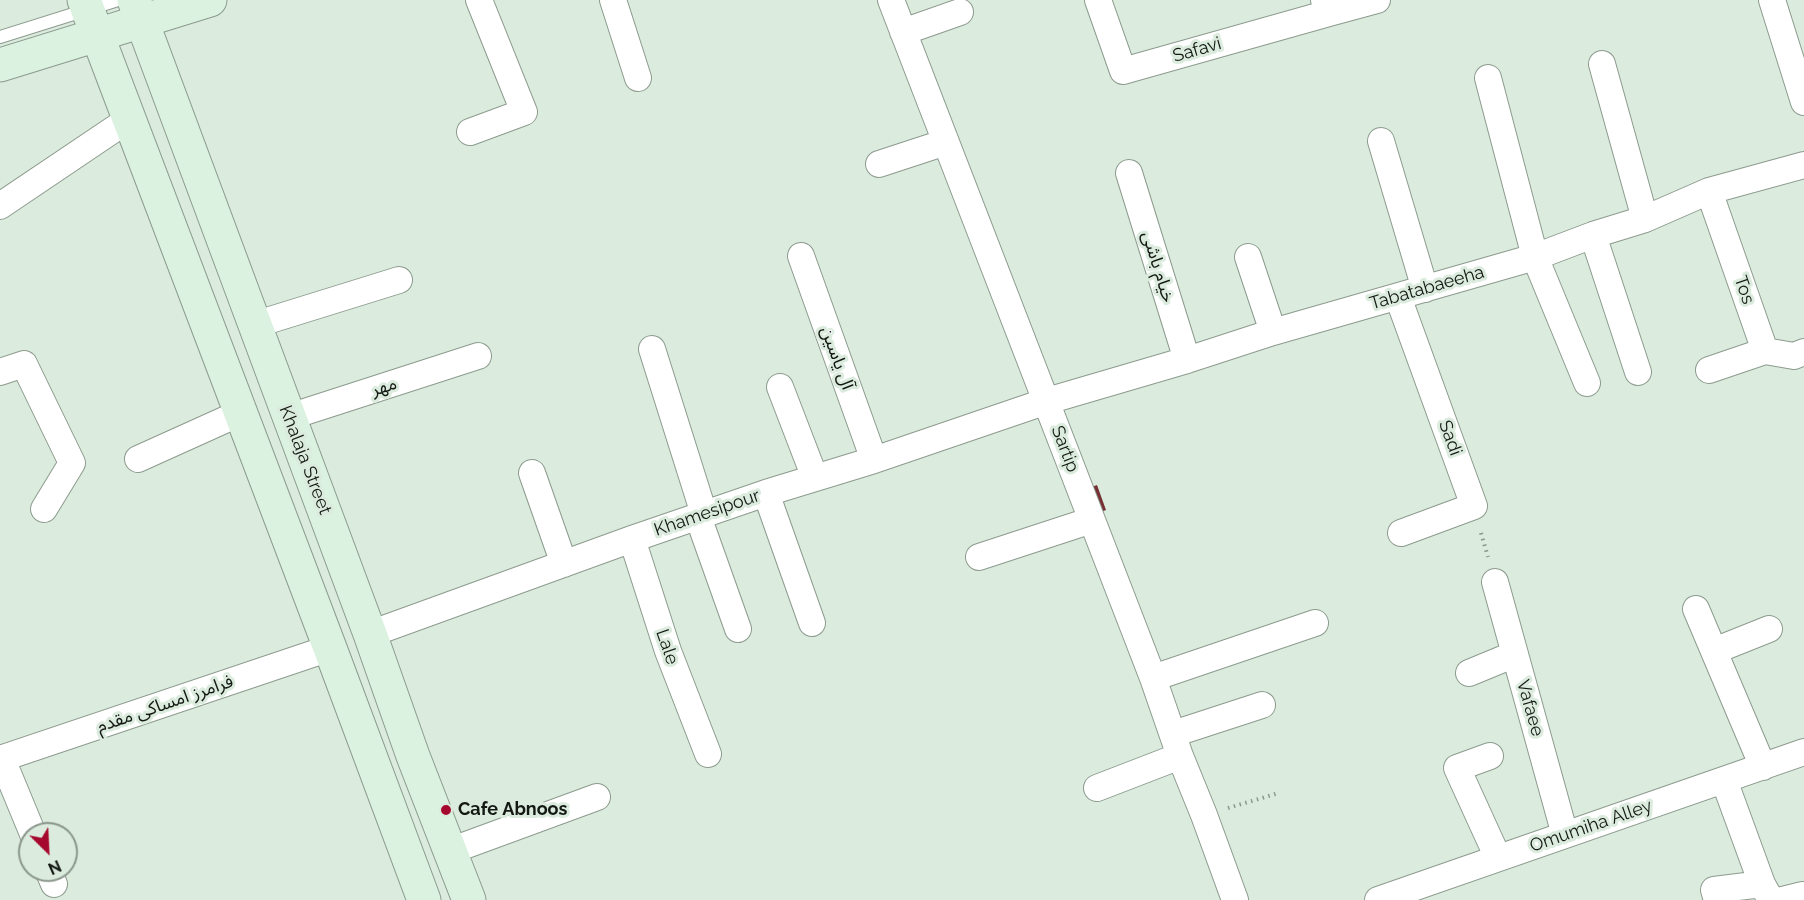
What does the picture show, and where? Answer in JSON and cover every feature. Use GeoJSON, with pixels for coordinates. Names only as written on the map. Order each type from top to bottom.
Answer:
{"type":"FeatureCollection","features":[{"type":"Feature","properties":{"kind":"main road"},"geometry":{"type":"LineString","coordinates":[[0,65],[97,11],[138,11],[210,0]]}},
{"type":"Feature","properties":{"kind":"main road"},"geometry":{"type":"LineString","coordinates":[[97,11],[129,119],[424,900]]}},
{"type":"Feature","properties":{"kind":"main road","name":"Khalaja Street"},"geometry":{"type":"LineString","coordinates":[[138,11],[370,634],[413,756],[469,900]]}},
{"type":"Feature","properties":{"kind":"main road"},"geometry":{"type":"LineString","coordinates":[[168,223],[209,206]]}},
{"type":"Feature","properties":{"kind":"main road"},"geometry":{"type":"LineString","coordinates":[[376,771],[413,756]]}},
{"type":"Feature","properties":{"kind":"street"},"geometry":{"type":"LineString","coordinates":[[470,132],[524,112],[479,0]]}},
{"type":"Feature","properties":{"kind":"street"},"geometry":{"type":"LineString","coordinates":[[613,0],[638,78]]}},
{"type":"Feature","properties":{"kind":"street","name":"Sartip"},"geometry":{"type":"LineString","coordinates":[[891,0],[1153,678],[1235,900]]}},
{"type":"Feature","properties":{"kind":"street","name":"Safavi"},"geometry":{"type":"LineString","coordinates":[[1098,0],[1123,71],[1327,7]]}},
{"type":"Feature","properties":{"kind":"street"},"geometry":{"type":"LineString","coordinates":[[1327,7],[1377,0]]}},
{"type":"Feature","properties":{"kind":"street"},"geometry":{"type":"LineString","coordinates":[[1772,0],[1804,102]]}},
{"type":"Feature","properties":{"kind":"street"},"geometry":{"type":"LineString","coordinates":[[903,32],[960,12]]}},
{"type":"Feature","properties":{"kind":"street"},"geometry":{"type":"LineString","coordinates":[[1602,64],[1645,219]]}},
{"type":"Feature","properties":{"kind":"street"},"geometry":{"type":"LineString","coordinates":[[1488,78],[1535,257],[1587,383]]}},
{"type":"Feature","properties":{"kind":"street"},"geometry":{"type":"LineString","coordinates":[[0,206],[129,119]]}},
{"type":"Feature","properties":{"kind":"street"},"geometry":{"type":"LineString","coordinates":[[1381,141],[1425,289]]}},
{"type":"Feature","properties":{"kind":"street"},"geometry":{"type":"LineString","coordinates":[[879,164],[946,142]]}},
{"type":"Feature","properties":{"kind":"street","name":"Tabatabaeeha"},"geometry":{"type":"LineString","coordinates":[[1047,401],[1188,360],[1273,332],[1535,257],[1645,219],[1709,192],[1804,165]]}},
{"type":"Feature","properties":{"kind":"street","name":"خیام باشی"},"geometry":{"type":"LineString","coordinates":[[1129,173],[1188,360]]}},
{"type":"Feature","properties":{"kind":"street","name":"Tos"},"geometry":{"type":"LineString","coordinates":[[1709,192],[1765,351]]}},
{"type":"Feature","properties":{"kind":"street"},"geometry":{"type":"LineString","coordinates":[[1593,236],[1638,372]]}},
{"type":"Feature","properties":{"kind":"street","name":"آل یاسین"},"geometry":{"type":"LineString","coordinates":[[801,256],[874,460]]}},
{"type":"Feature","properties":{"kind":"street"},"geometry":{"type":"LineString","coordinates":[[1248,257],[1273,332]]}},
{"type":"Feature","properties":{"kind":"street"},"geometry":{"type":"LineString","coordinates":[[254,325],[399,280]]}},
{"type":"Feature","properties":{"kind":"street","name":"Sadi"},"geometry":{"type":"LineString","coordinates":[[1398,297],[1474,506]]}},
{"type":"Feature","properties":{"kind":"street"},"geometry":{"type":"LineString","coordinates":[[652,349],[704,514],[701,525],[738,629]]}},
{"type":"Feature","properties":{"kind":"street"},"geometry":{"type":"LineString","coordinates":[[1709,370],[1765,351],[1794,356],[1804,352]]}},
{"type":"Feature","properties":{"kind":"street","name":"مهر"},"geometry":{"type":"LineString","coordinates":[[289,417],[478,356]]}},
{"type":"Feature","properties":{"kind":"street"},"geometry":{"type":"LineString","coordinates":[[0,372],[24,364],[72,463],[44,508]]}},
{"type":"Feature","properties":{"kind":"street"},"geometry":{"type":"LineString","coordinates":[[780,387],[815,478]]}},
{"type":"Feature","properties":{"kind":"street","name":"Khamesipour"},"geometry":{"type":"LineString","coordinates":[[370,634],[632,538],[1047,401]]}},
{"type":"Feature","properties":{"kind":"street"},"geometry":{"type":"LineString","coordinates":[[138,459],[240,413]]}},
{"type":"Feature","properties":{"kind":"street"},"geometry":{"type":"LineString","coordinates":[[532,473],[564,564]]}},
{"type":"Feature","properties":{"kind":"street"},"geometry":{"type":"LineString","coordinates":[[766,493],[812,623]]}},
{"type":"Feature","properties":{"kind":"street"},"geometry":{"type":"LineString","coordinates":[[1401,533],[1474,506]]}},
{"type":"Feature","properties":{"kind":"street"},"geometry":{"type":"LineString","coordinates":[[979,557],[1092,520]]}},
{"type":"Feature","properties":{"kind":"street","name":"Lale"},"geometry":{"type":"LineString","coordinates":[[632,538],[668,651],[708,754]]}},
{"type":"Feature","properties":{"kind":"street","name":"Vafaee"},"geometry":{"type":"LineString","coordinates":[[1495,582],[1565,835]]}},
{"type":"Feature","properties":{"kind":"street"},"geometry":{"type":"LineString","coordinates":[[1696,609],[1763,767]]}},
{"type":"Feature","properties":{"kind":"street"},"geometry":{"type":"LineString","coordinates":[[1153,678],[1315,623]]}},
{"type":"Feature","properties":{"kind":"street"},"geometry":{"type":"LineString","coordinates":[[1714,651],[1769,629]]}},
{"type":"Feature","properties":{"kind":"street","name":"فرامرز امساکی مقدم"},"geometry":{"type":"LineString","coordinates":[[1,759],[330,648]]}},
{"type":"Feature","properties":{"kind":"street"},"geometry":{"type":"LineString","coordinates":[[1468,673],[1515,654]]}},
{"type":"Feature","properties":{"kind":"street"},"geometry":{"type":"LineString","coordinates":[[1098,788],[1176,745],[1262,705]]}},
{"type":"Feature","properties":{"kind":"street","name":"Omumiha Alley"},"geometry":{"type":"LineString","coordinates":[[1378,900],[1804,752]]}},
{"type":"Feature","properties":{"kind":"street"},"geometry":{"type":"LineString","coordinates":[[1490,756],[1457,768],[1498,858]]}},
{"type":"Feature","properties":{"kind":"street"},"geometry":{"type":"LineString","coordinates":[[1,759],[28,822]]}},
{"type":"Feature","properties":{"kind":"street"},"geometry":{"type":"LineString","coordinates":[[1717,900],[1714,890],[1767,892],[1724,780]]}},
{"type":"Feature","properties":{"kind":"street"},"geometry":{"type":"LineString","coordinates":[[450,850],[597,797]]}},
{"type":"Feature","properties":{"kind":"street"},"geometry":{"type":"LineString","coordinates":[[1782,900],[1802,895],[1803,900]]}},
{"type":"Feature","properties":{"kind":"lane"},"geometry":{"type":"LineString","coordinates":[[0,37],[97,11]]}},
{"type":"Feature","properties":{"kind":"path"},"geometry":{"type":"LineString","coordinates":[[1474,506],[1495,582]]}},
{"type":"Feature","properties":{"kind":"path"},"geometry":{"type":"LineString","coordinates":[[1204,814],[1279,793]]}},
{"type":"Feature","properties":{"kind":"building"},"geometry":{"type":"Polygon","coordinates":[[[1097,485],[1106,510],[1093,515],[1084,490],[1097,485]]]}},
{"type":"Feature","properties":{"kind":"place","name":"Cafe Abnoos"},"geometry":{"type":"Point","coordinates":[446,810]}}]}
